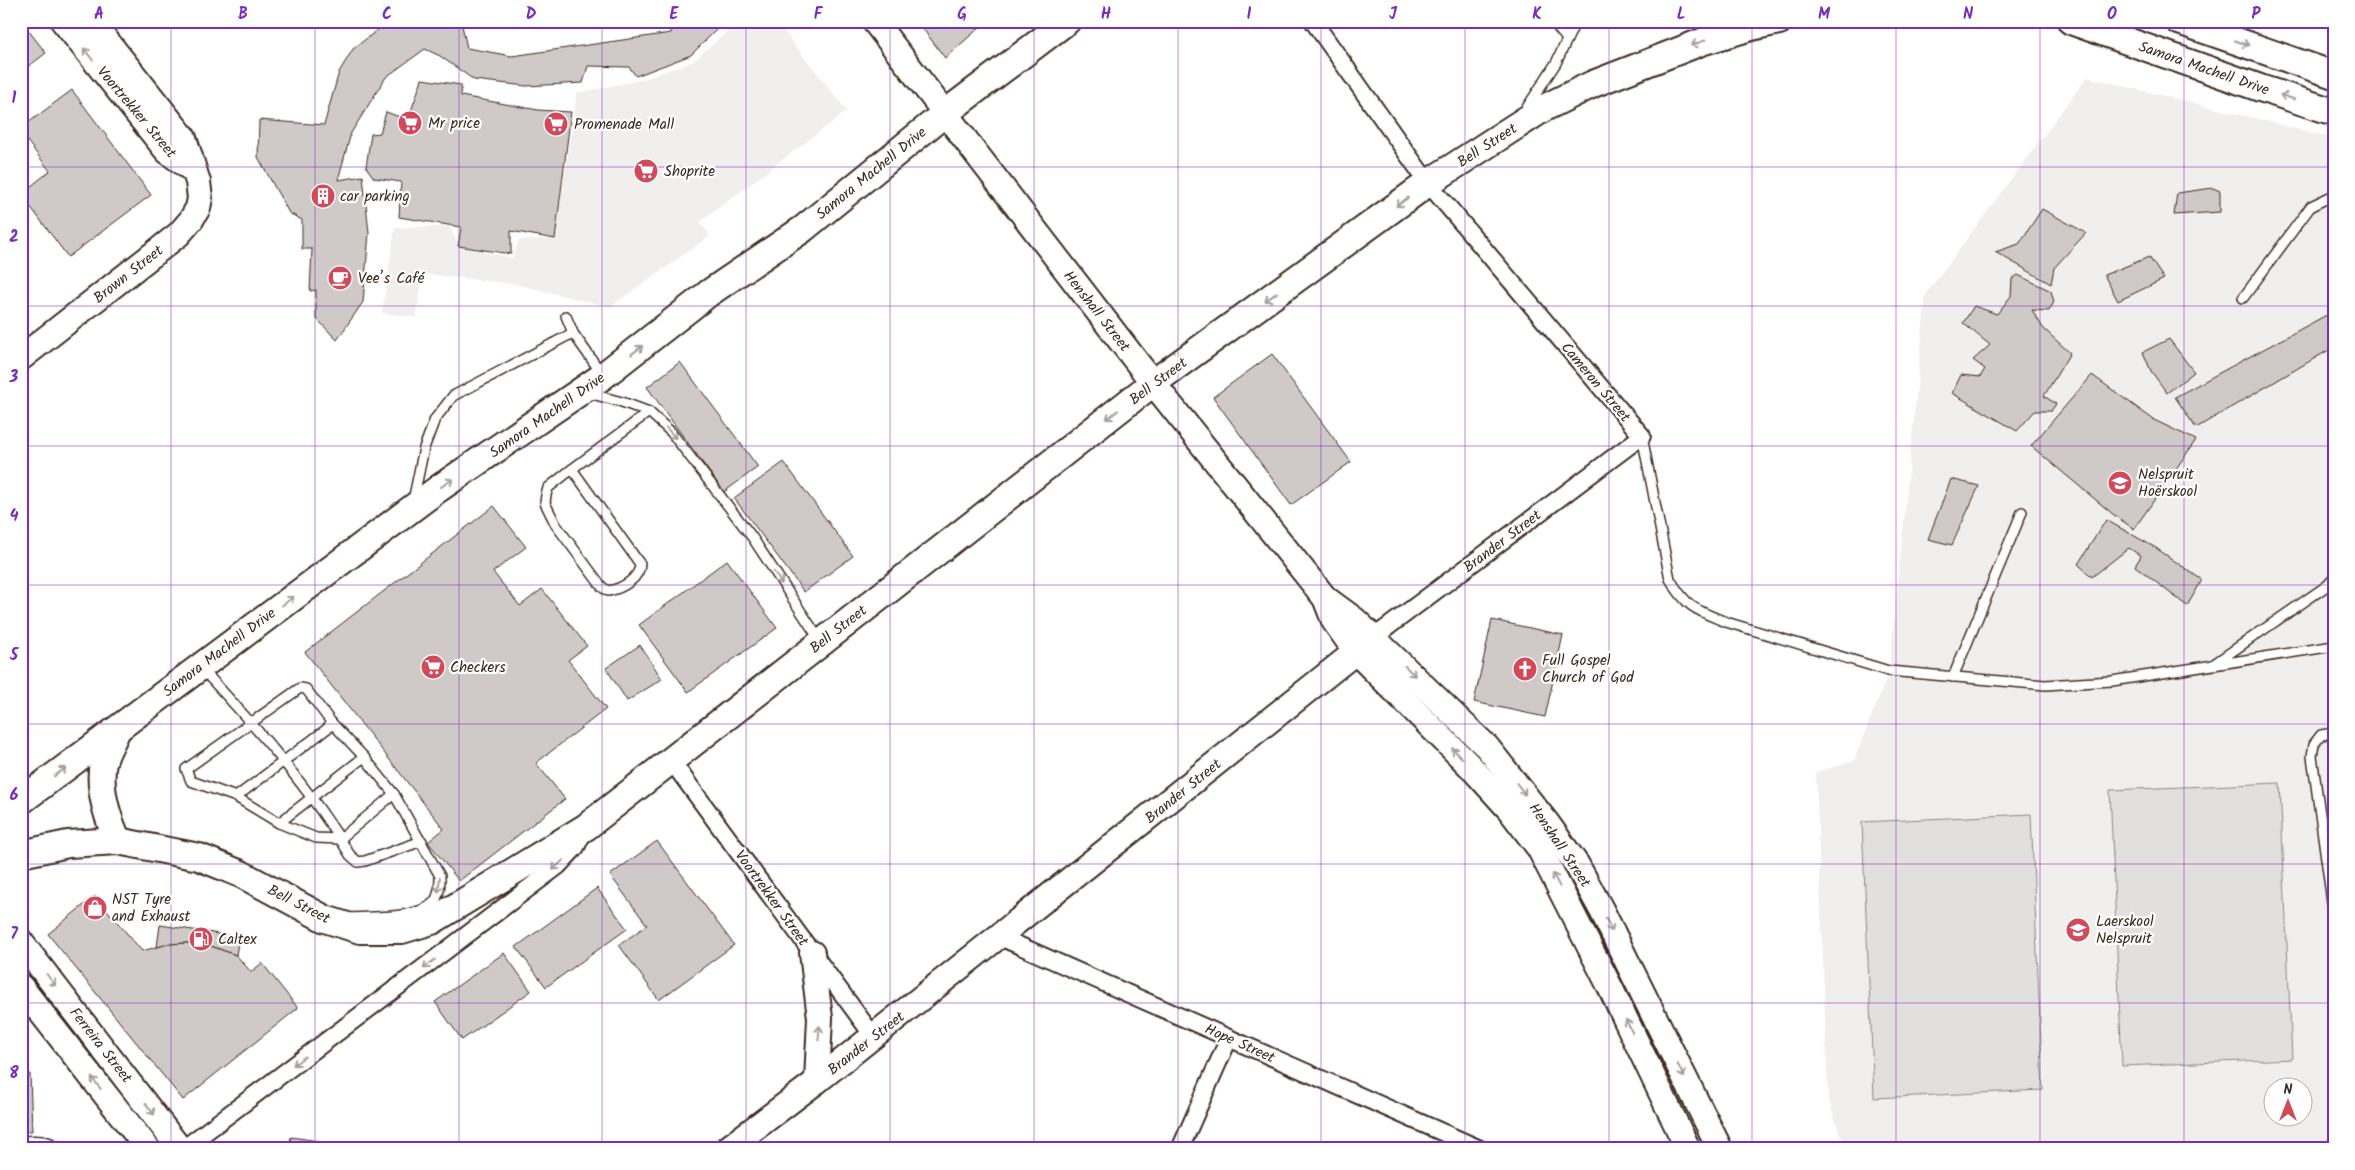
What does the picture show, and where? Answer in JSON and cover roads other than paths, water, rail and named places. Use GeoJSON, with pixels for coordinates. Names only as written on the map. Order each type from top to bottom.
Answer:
{"type":"FeatureCollection","features":[{"type":"Feature","properties":{"kind":"main road","name":"Samora Machell Drive"},"geometry":{"type":"LineString","coordinates":[[21,801],[411,509],[581,392],[709,293],[803,229],[944,114],[1067,21]]}},
{"type":"Feature","properties":{"kind":"main road","name":"Bell Street"},"geometry":{"type":"LineString","coordinates":[[21,854],[68,844],[118,840],[199,857],[241,874],[325,919],[360,930],[402,930],[432,921],[586,827],[670,759],[1153,383],[1428,183],[1544,108],[1593,84],[1704,41],[1779,21]]}},
{"type":"Feature","properties":{"kind":"main road","name":"Samora Machell Drive"},"geometry":{"type":"LineString","coordinates":[[2074,22],[2260,88],[2334,112]]}},
{"type":"Feature","properties":{"kind":"main road"},"geometry":{"type":"LineString","coordinates":[[2187,23],[2334,75]]}},
{"type":"Feature","properties":{"kind":"main road"},"geometry":{"type":"LineString","coordinates":[[118,728],[104,761],[102,786],[109,821],[118,840]]}},
{"type":"Feature","properties":{"kind":"street","name":"Voortrekker Street"},"geometry":{"type":"LineString","coordinates":[[63,21],[167,151],[194,171]]}},
{"type":"Feature","properties":{"kind":"street","name":"Voortrekker Street"},"geometry":{"type":"LineString","coordinates":[[91,21],[184,138],[194,171]]}},
{"type":"Feature","properties":{"kind":"street","name":"Henshall Street"},"geometry":{"type":"LineString","coordinates":[[874,21],[1153,383],[1325,598],[1334,621],[1487,747],[1576,865],[1602,911],[1720,1149]]}},
{"type":"Feature","properties":{"kind":"street","name":"Cameron Street"},"geometry":{"type":"LineString","coordinates":[[1312,21],[1428,183],[1642,436]]}},
{"type":"Feature","properties":{"kind":"street","name":"Brown Street"},"geometry":{"type":"LineString","coordinates":[[21,358],[179,234],[198,208],[199,189],[194,171]]}},
{"type":"Feature","properties":{"kind":"street","name":"Brander Street"},"geometry":{"type":"LineString","coordinates":[[727,1149],[1000,938],[1365,645],[1642,436]]}},
{"type":"Feature","properties":{"kind":"street","name":"Henshall Street"},"geometry":{"type":"LineString","coordinates":[[1365,645],[1509,809],[1539,848],[1610,987],[1688,1149]]}},
{"type":"Feature","properties":{"kind":"street","name":"Voortrekker Street"},"geometry":{"type":"LineString","coordinates":[[670,759],[874,1037]]}},
{"type":"Feature","properties":{"kind":"street","name":"Bell Street"},"geometry":{"type":"LineString","coordinates":[[181,1149],[558,866],[576,848],[586,827]]}},
{"type":"Feature","properties":{"kind":"street","name":"Hope Street"},"geometry":{"type":"LineString","coordinates":[[1000,938],[1480,1149]]}},
{"type":"Feature","properties":{"kind":"street","name":"Ferreira Street"},"geometry":{"type":"LineString","coordinates":[[21,942],[181,1149]]}},
{"type":"Feature","properties":{"kind":"street"},"geometry":{"type":"LineString","coordinates":[[812,953],[820,1018],[817,1081]]}},
{"type":"Feature","properties":{"kind":"street","name":"Ferreira Street"},"geometry":{"type":"LineString","coordinates":[[21,987],[148,1149]]}},
{"type":"Feature","properties":{"kind":"street"},"geometry":{"type":"LineString","coordinates":[[1180,1149],[1229,1038]]}},
{"type":"Feature","properties":{"kind":"street"},"geometry":{"type":"LineString","coordinates":[[78,1058],[99,1043]]}},
{"type":"Feature","properties":{"kind":"lane"},"geometry":{"type":"LineString","coordinates":[[1552,21],[1567,39]]}},
{"type":"Feature","properties":{"kind":"lane"},"geometry":{"type":"LineString","coordinates":[[1514,128],[1556,63],[1578,21]]}},
{"type":"Feature","properties":{"kind":"lane"},"geometry":{"type":"LineString","coordinates":[[2243,298],[2311,206],[2334,195]]}},
{"type":"Feature","properties":{"kind":"lane"},"geometry":{"type":"LineString","coordinates":[[566,316],[573,333],[603,376]]}},
{"type":"Feature","properties":{"kind":"lane"},"geometry":{"type":"LineString","coordinates":[[411,509],[424,448],[435,419],[453,396],[573,333]]}},
{"type":"Feature","properties":{"kind":"lane"},"geometry":{"type":"LineString","coordinates":[[581,392],[622,402],[649,412],[671,432],[752,537],[821,642]]}},
{"type":"Feature","properties":{"kind":"lane"},"geometry":{"type":"LineString","coordinates":[[572,469],[640,564],[640,572],[636,576],[614,590],[608,591],[602,587],[556,526],[545,503],[548,488],[572,469],[649,412]]}},
{"type":"Feature","properties":{"kind":"lane","name":"Cameron Street"},"geometry":{"type":"LineString","coordinates":[[1642,436],[1670,580],[1682,600],[1700,612],[1726,622],[1889,671],[2045,685],[2112,681],[2334,646]]}},
{"type":"Feature","properties":{"kind":"lane"},"geometry":{"type":"LineString","coordinates":[[1953,677],[2022,512]]}},
{"type":"Feature","properties":{"kind":"lane"},"geometry":{"type":"LineString","coordinates":[[2212,666],[2321,591],[2334,578]]}},
{"type":"Feature","properties":{"kind":"lane"},"geometry":{"type":"LineString","coordinates":[[200,666],[252,722],[310,798],[350,855],[358,862],[422,841]]}},
{"type":"Feature","properties":{"kind":"lane"},"geometry":{"type":"LineString","coordinates":[[325,919],[413,914],[426,908],[436,900],[440,887],[440,876],[394,794],[364,756],[331,722],[306,689],[300,688],[186,769],[191,782],[236,797],[279,823],[316,838],[340,839],[394,794]]}},
{"type":"Feature","properties":{"kind":"lane"},"geometry":{"type":"LineString","coordinates":[[236,797],[328,728],[331,722]]}},
{"type":"Feature","properties":{"kind":"lane"},"geometry":{"type":"LineString","coordinates":[[2334,733],[2320,735],[2314,744],[2312,756],[2334,917]]}},
{"type":"Feature","properties":{"kind":"lane"},"geometry":{"type":"LineString","coordinates":[[279,823],[364,756]]}},
{"type":"Feature","properties":{"kind":"lane"},"geometry":{"type":"LineString","coordinates":[[21,1141],[37,1140],[54,1143],[61,1149]]}},
{"type":"Feature","properties":{"kind":"lane"},"geometry":{"type":"LineString","coordinates":[[2333,1149],[2334,1142]]}},
{"type":"Feature","properties":{"kind":"place","name":"Mr price"},"geometry":{"type":"Point","coordinates":[410,123]}},
{"type":"Feature","properties":{"kind":"place","name":"Promenade Mall"},"geometry":{"type":"Point","coordinates":[556,124]}},
{"type":"Feature","properties":{"kind":"place","name":"Shoprite"},"geometry":{"type":"Point","coordinates":[646,171]}},
{"type":"Feature","properties":{"kind":"place","name":"car parking"},"geometry":{"type":"Point","coordinates":[323,196]}},
{"type":"Feature","properties":{"kind":"place","name":"Vee’s Café"},"geometry":{"type":"Point","coordinates":[340,278]}},
{"type":"Feature","properties":{"kind":"place","name":"Nelspruit Hoërskool"},"geometry":{"type":"Point","coordinates":[2120,483]}},
{"type":"Feature","properties":{"kind":"place","name":"Checkers"},"geometry":{"type":"Point","coordinates":[433,667]}},
{"type":"Feature","properties":{"kind":"place","name":"Full Gospel Church of God"},"geometry":{"type":"Point","coordinates":[1525,669]}},
{"type":"Feature","properties":{"kind":"place","name":"NST Tyre and Exhaust"},"geometry":{"type":"Point","coordinates":[95,908]}},
{"type":"Feature","properties":{"kind":"place","name":"Laerskool Nelspruit"},"geometry":{"type":"Point","coordinates":[2078,930]}},
{"type":"Feature","properties":{"kind":"place","name":"Caltex"},"geometry":{"type":"Point","coordinates":[201,939]}}]}
